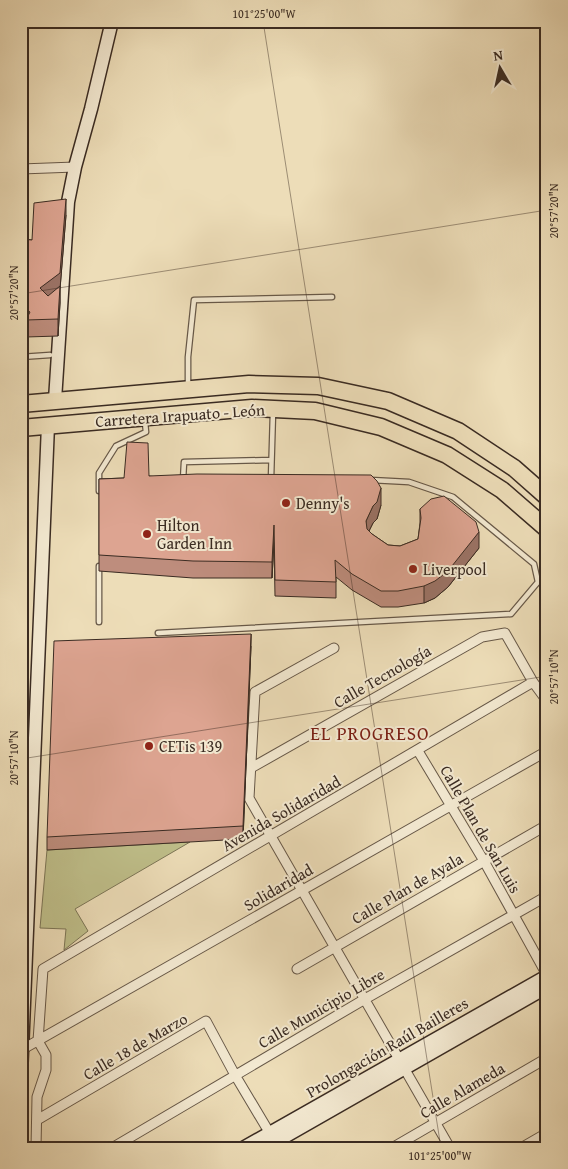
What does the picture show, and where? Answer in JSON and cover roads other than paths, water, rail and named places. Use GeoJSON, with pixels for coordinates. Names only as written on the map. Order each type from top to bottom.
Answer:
{"type":"FeatureCollection","features":[{"type":"Feature","properties":{"kind":"highway","name":"Carretera Irapuato - León"},"geometry":{"type":"LineString","coordinates":[[21,404],[249,384],[318,386],[388,401],[458,431],[514,468],[547,497]]}},
{"type":"Feature","properties":{"kind":"highway","name":"Carretera Irapuato - León"},"geometry":{"type":"LineString","coordinates":[[21,428],[252,408],[315,411],[381,427],[447,455],[502,490],[547,529]]}},
{"type":"Feature","properties":{"kind":"street"},"geometry":{"type":"LineString","coordinates":[[55,400],[60,296],[68,202],[112,21]]}},
{"type":"Feature","properties":{"kind":"street"},"geometry":{"type":"LineString","coordinates":[[21,169],[75,167]]}},
{"type":"Feature","properties":{"kind":"street"},"geometry":{"type":"LineString","coordinates":[[21,1075],[31,1045],[48,425]]}},
{"type":"Feature","properties":{"kind":"street","name":"Calle Tecnología"},"geometry":{"type":"LineString","coordinates":[[251,768],[482,637],[504,633],[534,682]]}},
{"type":"Feature","properties":{"kind":"street"},"geometry":{"type":"LineString","coordinates":[[334,648],[255,692],[249,798],[450,1148]]}},
{"type":"Feature","properties":{"kind":"street"},"geometry":{"type":"LineString","coordinates":[[534,682],[547,702]]}},
{"type":"Feature","properties":{"kind":"street","name":"Avenida Solidaridad"},"geometry":{"type":"LineString","coordinates":[[31,1045],[42,969],[534,682]]}},
{"type":"Feature","properties":{"kind":"street","name":"Calle Plan de San Luis"},"geometry":{"type":"LineString","coordinates":[[418,751],[484,860],[547,975]]}},
{"type":"Feature","properties":{"kind":"street","name":"Solidaridad"},"geometry":{"type":"LineString","coordinates":[[31,1045],[547,751]]}},
{"type":"Feature","properties":{"kind":"street","name":"Calle Plan de Ayala"},"geometry":{"type":"LineString","coordinates":[[296,969],[547,825]]}},
{"type":"Feature","properties":{"kind":"street","name":"Calle Municipio Libre"},"geometry":{"type":"LineString","coordinates":[[112,1148],[235,1075],[547,896]]}},
{"type":"Feature","properties":{"kind":"street","name":"Prolongación Raúl Bailleres"},"geometry":{"type":"LineString","coordinates":[[243,1148],[270,1141],[547,975]]}},
{"type":"Feature","properties":{"kind":"street","name":"Prolongación Raúl Bailleres"},"geometry":{"type":"LineString","coordinates":[[401,1063],[547,987]]}},
{"type":"Feature","properties":{"kind":"street","name":"Calle 18 de Marzo"},"geometry":{"type":"LineString","coordinates":[[37,1120],[206,1021],[270,1141]]}},
{"type":"Feature","properties":{"kind":"street"},"geometry":{"type":"LineString","coordinates":[[31,1045],[46,1055],[46,1070],[37,1097],[36,1148]]}},
{"type":"Feature","properties":{"kind":"street","name":"Calle Alameda"},"geometry":{"type":"LineString","coordinates":[[392,1148],[547,1058]]}},
{"type":"Feature","properties":{"kind":"street"},"geometry":{"type":"LineString","coordinates":[[521,1148],[547,1133]]}},
{"type":"Feature","properties":{"kind":"lane"},"geometry":{"type":"LineString","coordinates":[[188,389],[188,357],[194,300],[332,297]]}},
{"type":"Feature","properties":{"kind":"lane"},"geometry":{"type":"LineString","coordinates":[[21,331],[26,326]]}},
{"type":"Feature","properties":{"kind":"lane"},"geometry":{"type":"LineString","coordinates":[[21,357],[50,355]]}},
{"type":"Feature","properties":{"kind":"lane"},"geometry":{"type":"LineString","coordinates":[[271,480],[274,409]]}},
{"type":"Feature","properties":{"kind":"lane"},"geometry":{"type":"LineString","coordinates":[[99,496],[99,473],[116,446],[146,432],[144,417]]}},
{"type":"Feature","properties":{"kind":"lane"},"geometry":{"type":"LineString","coordinates":[[193,480],[183,480],[184,462],[271,460]]}},
{"type":"Feature","properties":{"kind":"lane"},"geometry":{"type":"LineString","coordinates":[[261,480],[280,480]]}},
{"type":"Feature","properties":{"kind":"lane"},"geometry":{"type":"LineString","coordinates":[[158,633],[511,614],[538,582],[534,564],[453,497],[409,482],[362,480]]}},
{"type":"Feature","properties":{"kind":"lane"},"geometry":{"type":"LineString","coordinates":[[99,562],[99,622]]}},
{"type":"Feature","properties":{"kind":"place","name":"Denny's"},"geometry":{"type":"Point","coordinates":[286,503]}},
{"type":"Feature","properties":{"kind":"place","name":"Hilton Garden Inn"},"geometry":{"type":"Point","coordinates":[147,534]}},
{"type":"Feature","properties":{"kind":"place","name":"Liverpool"},"geometry":{"type":"Point","coordinates":[413,569]}},
{"type":"Feature","properties":{"kind":"place","name":"CETis 139"},"geometry":{"type":"Point","coordinates":[149,746]}},
{"type":"Feature","properties":{"kind":"district","name":"EL PROGRESO"},"geometry":{"type":"Point","coordinates":[370,733]}}]}
